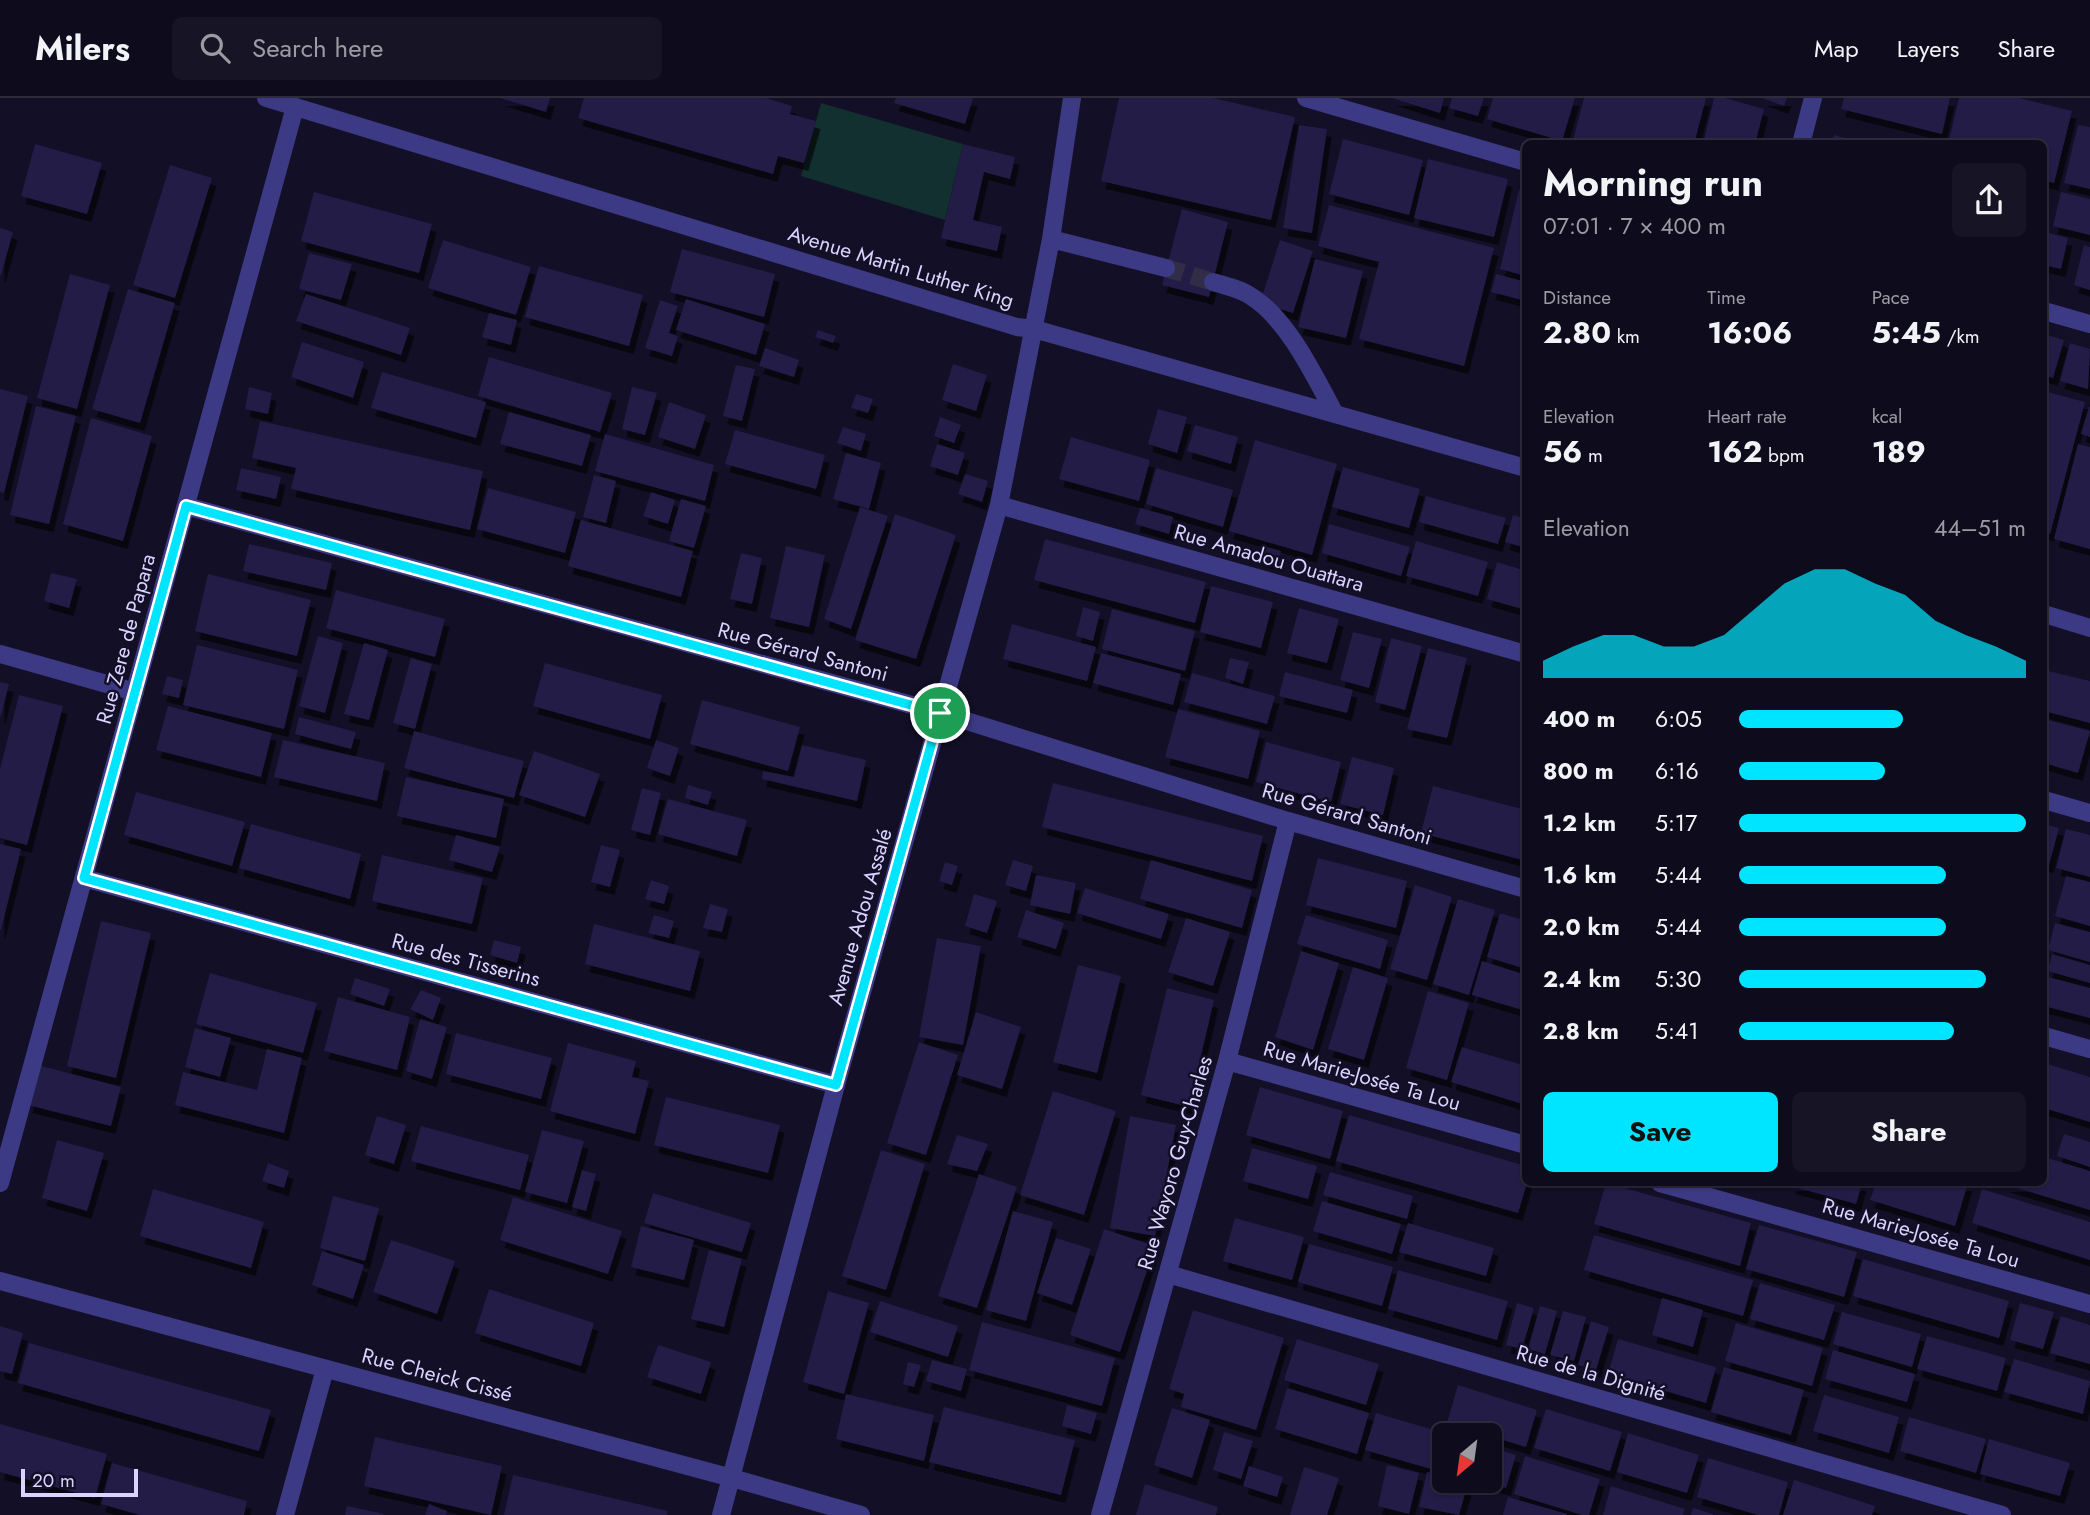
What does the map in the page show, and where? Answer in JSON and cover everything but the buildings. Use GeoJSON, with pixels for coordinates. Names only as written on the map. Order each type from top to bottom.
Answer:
{"type":"FeatureCollection","features":[{"type":"Feature","properties":{"kind":"street","name":"Avenue Martin Luther King"},"geometry":{"type":"LineString","coordinates":[[265,98],[1017,327],[1034,329],[1522,467]]}},
{"type":"Feature","properties":{"kind":"street","name":"Avenue Adou Assalé"},"geometry":{"type":"LineString","coordinates":[[721,1515],[836,1085],[999,505],[1051,239],[1072,98]]}},
{"type":"Feature","properties":{"kind":"street"},"geometry":{"type":"LineString","coordinates":[[1306,98],[1522,161]]}},
{"type":"Feature","properties":{"kind":"street"},"geometry":{"type":"LineString","coordinates":[[1802,140],[1813,98]]}},
{"type":"Feature","properties":{"kind":"street","name":"Rue Zere de Papara"},"geometry":{"type":"LineString","coordinates":[[0,1183],[295,107]]}},
{"type":"Feature","properties":{"kind":"street"},"geometry":{"type":"LineString","coordinates":[[1051,239],[1166,268]]}},
{"type":"Feature","properties":{"kind":"street"},"geometry":{"type":"LineString","coordinates":[[1213,282],[1249,294],[1280,324],[1297,346],[1335,414]]}},
{"type":"Feature","properties":{"kind":"street"},"geometry":{"type":"LineString","coordinates":[[2047,312],[2090,324]]}},
{"type":"Feature","properties":{"kind":"street","name":"Rue Amadou Ouattara"},"geometry":{"type":"LineString","coordinates":[[999,505],[1522,653]]}},
{"type":"Feature","properties":{"kind":"street","name":"Rue Gérard Santoni"},"geometry":{"type":"LineString","coordinates":[[186,506],[940,713],[1288,821],[1522,888]]}},
{"type":"Feature","properties":{"kind":"street"},"geometry":{"type":"LineString","coordinates":[[2047,615],[2090,628]]}},
{"type":"Feature","properties":{"kind":"street"},"geometry":{"type":"LineString","coordinates":[[0,654],[135,692]]}},
{"type":"Feature","properties":{"kind":"street"},"geometry":{"type":"LineString","coordinates":[[2047,801],[2090,813]]}},
{"type":"Feature","properties":{"kind":"street","name":"Rue Wayoro Guy-Charles"},"geometry":{"type":"LineString","coordinates":[[1100,1515],[1227,1061],[1288,821]]}},
{"type":"Feature","properties":{"kind":"street","name":"Rue des Tisserins"},"geometry":{"type":"LineString","coordinates":[[84,878],[836,1085]]}},
{"type":"Feature","properties":{"kind":"street"},"geometry":{"type":"LineString","coordinates":[[2047,1037],[2090,1049]]}},
{"type":"Feature","properties":{"kind":"street","name":"Rue Marie-Josée Ta Lou"},"geometry":{"type":"LineString","coordinates":[[1227,1061],[1522,1144]]}},
{"type":"Feature","properties":{"kind":"street","name":"Rue Marie-Josée Ta Lou"},"geometry":{"type":"LineString","coordinates":[[1671,1186],[2090,1304]]}},
{"type":"Feature","properties":{"kind":"street","name":"Rue de la Dignité"},"geometry":{"type":"LineString","coordinates":[[1168,1274],[2002,1515]]}},
{"type":"Feature","properties":{"kind":"street","name":"Rue Cheick Cissé"},"geometry":{"type":"LineString","coordinates":[[0,1281],[861,1515]]}},
{"type":"Feature","properties":{"kind":"street"},"geometry":{"type":"LineString","coordinates":[[285,1515],[325,1369]]}},
{"type":"Feature","properties":{"kind":"green space"},"geometry":{"type":"Polygon","coordinates":[[[821,103],[963,144],[945,220],[801,176],[821,103]]]}},
{"type":"Feature","properties":{"kind":"tunnel"},"geometry":{"type":"LineString","coordinates":[[1166,268],[1213,282]]}},
{"type":"Feature","properties":{"kind":"route"},"geometry":{"type":"LineString","coordinates":[[186,506],[940,713],[836,1085],[84,878],[186,506]]}}]}
